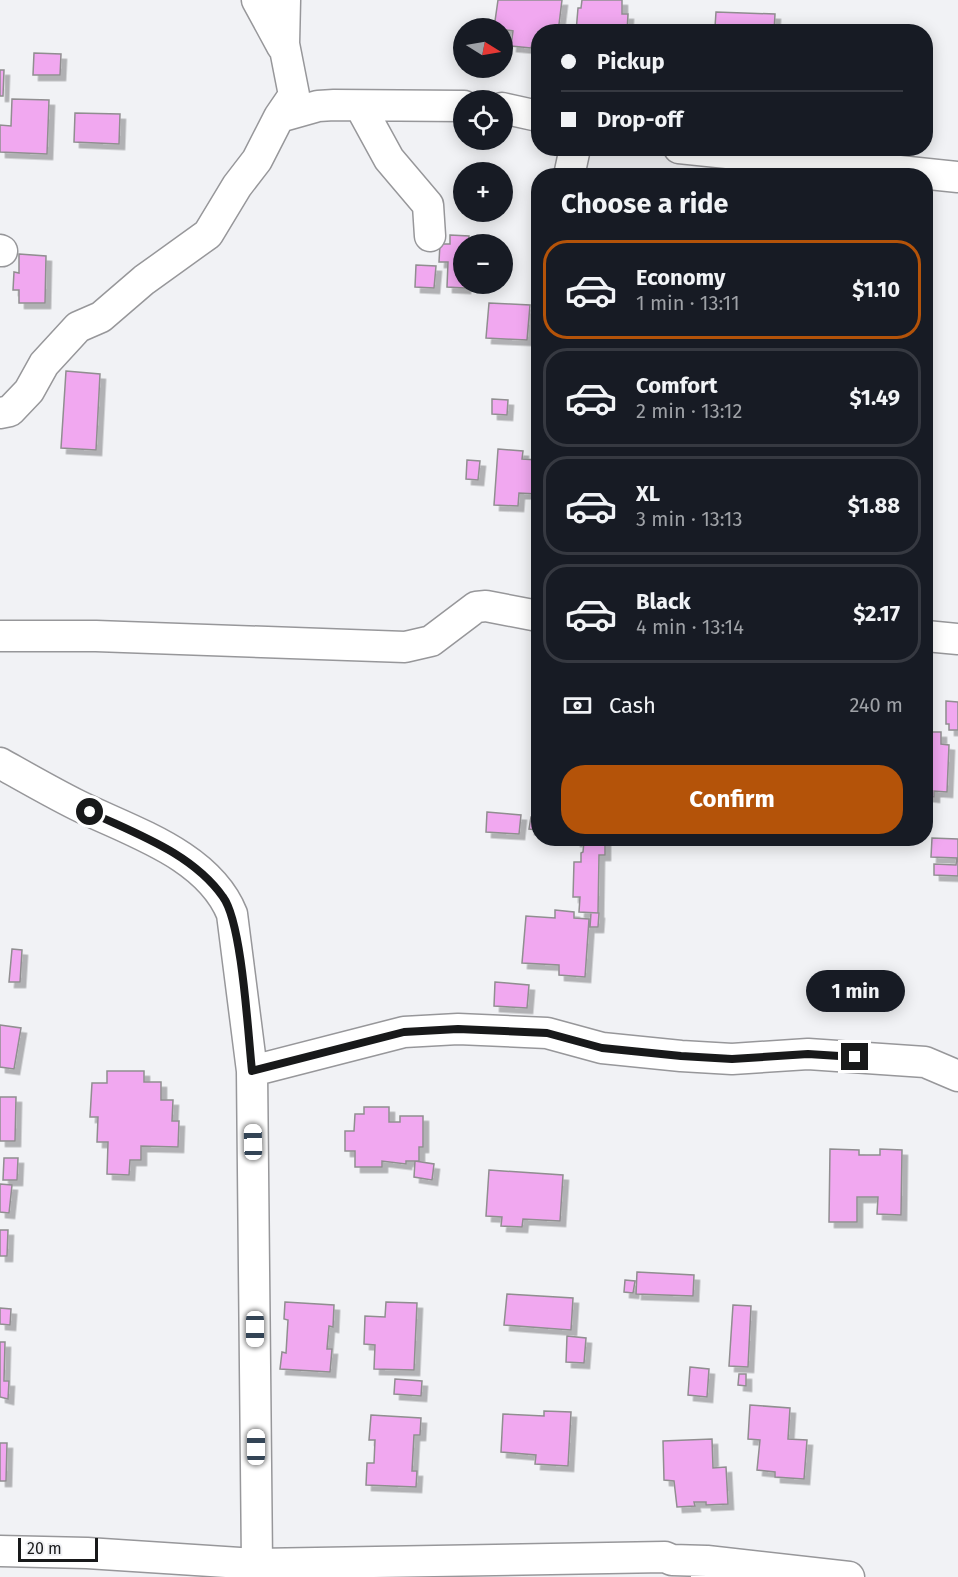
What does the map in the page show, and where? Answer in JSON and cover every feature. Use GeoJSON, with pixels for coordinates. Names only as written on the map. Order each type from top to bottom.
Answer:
{"type":"FeatureCollection","features":[{"type":"Feature","properties":{"kind":"street"},"geometry":{"type":"LineString","coordinates":[[257,0],[286,54]]}},
{"type":"Feature","properties":{"kind":"street"},"geometry":{"type":"LineString","coordinates":[[0,413],[10,411],[29,390],[44,364],[78,327],[101,316],[144,280],[208,234],[237,186],[261,153],[279,117],[294,95],[286,54],[285,0]]}},
{"type":"Feature","properties":{"kind":"street"},"geometry":{"type":"LineString","coordinates":[[279,117],[318,106],[453,106]]}},
{"type":"Feature","properties":{"kind":"street"},"geometry":{"type":"LineString","coordinates":[[360,106],[388,159],[428,206],[430,236]]}},
{"type":"Feature","properties":{"kind":"street"},"geometry":{"type":"LineString","coordinates":[[513,110],[531,114]]}},
{"type":"Feature","properties":{"kind":"street"},"geometry":{"type":"LineString","coordinates":[[756,156],[871,168]]}},
{"type":"Feature","properties":{"kind":"street"},"geometry":{"type":"LineString","coordinates":[[933,174],[958,177]]}},
{"type":"Feature","properties":{"kind":"street"},"geometry":{"type":"LineString","coordinates":[[0,636],[96,636],[405,647],[430,641],[476,607],[486,606],[531,615]]}},
{"type":"Feature","properties":{"kind":"street"},"geometry":{"type":"LineString","coordinates":[[933,637],[958,639]]}},
{"type":"Feature","properties":{"kind":"street"},"geometry":{"type":"LineString","coordinates":[[0,763],[75,804],[163,847],[200,872],[223,896],[235,926],[252,1071],[257,1564]]}},
{"type":"Feature","properties":{"kind":"street"},"geometry":{"type":"LineString","coordinates":[[252,1071],[404,1032],[458,1029],[547,1033],[602,1048],[681,1056],[732,1059],[808,1054],[924,1062],[958,1076]]}},
{"type":"Feature","properties":{"kind":"street"},"geometry":{"type":"LineString","coordinates":[[0,1551],[87,1565],[595,1567],[665,1557],[706,1569],[849,1577]]}},
{"type":"Feature","properties":{"kind":"building"},"geometry":{"type":"Polygon","coordinates":[[[498,0],[562,0],[559,24],[531,24],[531,48],[513,46],[513,18],[495,18],[498,0]]]}},
{"type":"Feature","properties":{"kind":"building"},"geometry":{"type":"Polygon","coordinates":[[[582,0],[622,0],[622,14],[628,14],[627,24],[577,24],[578,8],[581,8],[582,0]]]}},
{"type":"Feature","properties":{"kind":"building"},"geometry":{"type":"Polygon","coordinates":[[[716,12],[775,14],[774,24],[715,24],[716,12]]]}},
{"type":"Feature","properties":{"kind":"building"},"geometry":{"type":"Polygon","coordinates":[[[34,53],[61,54],[60,75],[33,75],[34,53]]]}},
{"type":"Feature","properties":{"kind":"building"},"geometry":{"type":"Polygon","coordinates":[[[0,70],[4,70],[3,96],[0,96],[0,70]]]}},
{"type":"Feature","properties":{"kind":"building"},"geometry":{"type":"Polygon","coordinates":[[[12,99],[49,100],[47,154],[0,152],[0,125],[11,126],[12,99]]]}},
{"type":"Feature","properties":{"kind":"building"},"geometry":{"type":"Polygon","coordinates":[[[75,113],[120,114],[119,144],[74,142],[75,113]]]}},
{"type":"Feature","properties":{"kind":"building"},"geometry":{"type":"Polygon","coordinates":[[[450,235],[453,235],[453,287],[447,287],[448,262],[439,262],[440,244],[450,244],[450,235]]]}},
{"type":"Feature","properties":{"kind":"building"},"geometry":{"type":"Polygon","coordinates":[[[19,254],[46,256],[45,303],[19,303],[19,290],[13,290],[14,272],[19,273],[19,254]]]}},
{"type":"Feature","properties":{"kind":"building"},"geometry":{"type":"Polygon","coordinates":[[[416,265],[436,266],[434,288],[415,287],[416,265]]]}},
{"type":"Feature","properties":{"kind":"building"},"geometry":{"type":"Polygon","coordinates":[[[489,303],[530,305],[527,340],[486,338],[489,303]]]}},
{"type":"Feature","properties":{"kind":"building"},"geometry":{"type":"Polygon","coordinates":[[[66,371],[100,374],[96,450],[61,448],[66,371]]]}},
{"type":"Feature","properties":{"kind":"building"},"geometry":{"type":"Polygon","coordinates":[[[492,399],[508,400],[507,415],[492,414],[492,399]]]}},
{"type":"Feature","properties":{"kind":"building"},"geometry":{"type":"Polygon","coordinates":[[[498,449],[523,451],[522,459],[531,460],[531,494],[519,493],[518,506],[494,505],[498,449]]]}},
{"type":"Feature","properties":{"kind":"building"},"geometry":{"type":"Polygon","coordinates":[[[467,460],[480,461],[478,480],[466,479],[467,460]]]}},
{"type":"Feature","properties":{"kind":"building"},"geometry":{"type":"Polygon","coordinates":[[[946,701],[958,702],[958,730],[949,730],[949,724],[946,724],[946,701]]]}},
{"type":"Feature","properties":{"kind":"building"},"geometry":{"type":"Polygon","coordinates":[[[933,732],[941,732],[941,744],[949,745],[947,792],[934,791],[934,797],[933,732]]]}},
{"type":"Feature","properties":{"kind":"building"},"geometry":{"type":"Polygon","coordinates":[[[487,812],[521,815],[519,834],[486,832],[487,812]]]}},
{"type":"Feature","properties":{"kind":"building"},"geometry":{"type":"Polygon","coordinates":[[[933,838],[958,839],[958,876],[934,875],[934,864],[956,865],[957,858],[931,857],[933,838]]]}},
{"type":"Feature","properties":{"kind":"building"},"geometry":{"type":"Polygon","coordinates":[[[584,846],[605,846],[605,855],[599,855],[598,913],[579,912],[580,897],[573,897],[574,862],[581,862],[584,846]]]}},
{"type":"Feature","properties":{"kind":"building"},"geometry":{"type":"Polygon","coordinates":[[[555,910],[574,912],[574,918],[589,919],[585,977],[559,975],[559,965],[522,963],[526,916],[555,918],[555,910]]]}},
{"type":"Feature","properties":{"kind":"building"},"geometry":{"type":"Polygon","coordinates":[[[591,913],[599,913],[598,927],[590,927],[591,913]]]}},
{"type":"Feature","properties":{"kind":"building"},"geometry":{"type":"Polygon","coordinates":[[[12,949],[22,950],[20,982],[9,982],[12,949]]]}},
{"type":"Feature","properties":{"kind":"building"},"geometry":{"type":"Polygon","coordinates":[[[495,982],[529,985],[527,1008],[494,1006],[495,982]]]}},
{"type":"Feature","properties":{"kind":"building"},"geometry":{"type":"Polygon","coordinates":[[[0,1025],[21,1028],[14,1069],[0,1067],[0,1025]]]}},
{"type":"Feature","properties":{"kind":"building"},"geometry":{"type":"Polygon","coordinates":[[[107,1071],[144,1071],[144,1082],[161,1082],[161,1100],[173,1100],[172,1121],[179,1121],[178,1147],[141,1146],[141,1160],[130,1160],[129,1175],[107,1174],[108,1142],[97,1142],[98,1117],[90,1117],[92,1083],[107,1083],[107,1071]]]}},
{"type":"Feature","properties":{"kind":"building"},"geometry":{"type":"Polygon","coordinates":[[[0,1097],[16,1097],[15,1141],[0,1141],[0,1097]]]}},
{"type":"Feature","properties":{"kind":"building"},"geometry":{"type":"Polygon","coordinates":[[[364,1107],[389,1107],[389,1122],[400,1122],[400,1116],[423,1116],[423,1147],[419,1147],[419,1161],[406,1161],[406,1164],[382,1161],[382,1167],[355,1167],[355,1151],[345,1151],[345,1131],[354,1131],[355,1114],[364,1114],[364,1107]]]}},
{"type":"Feature","properties":{"kind":"building"},"geometry":{"type":"Polygon","coordinates":[[[830,1149],[859,1150],[859,1155],[880,1155],[880,1149],[902,1150],[901,1215],[877,1214],[878,1197],[857,1197],[857,1222],[829,1222],[830,1149]]]}},
{"type":"Feature","properties":{"kind":"building"},"geometry":{"type":"Polygon","coordinates":[[[4,1158],[18,1158],[17,1180],[3,1180],[4,1158]]]}},
{"type":"Feature","properties":{"kind":"building"},"geometry":{"type":"Polygon","coordinates":[[[415,1161],[434,1164],[432,1180],[414,1177],[415,1161]]]}},
{"type":"Feature","properties":{"kind":"building"},"geometry":{"type":"Polygon","coordinates":[[[489,1170],[563,1175],[560,1221],[523,1219],[522,1227],[501,1226],[502,1217],[486,1216],[489,1170]]]}},
{"type":"Feature","properties":{"kind":"building"},"geometry":{"type":"Polygon","coordinates":[[[0,1184],[12,1185],[9,1213],[0,1212],[0,1184]]]}},
{"type":"Feature","properties":{"kind":"building"},"geometry":{"type":"Polygon","coordinates":[[[0,1230],[8,1230],[7,1256],[0,1256],[0,1230]]]}},
{"type":"Feature","properties":{"kind":"building"},"geometry":{"type":"Polygon","coordinates":[[[637,1272],[694,1275],[693,1296],[636,1294],[637,1272]]]}},
{"type":"Feature","properties":{"kind":"building"},"geometry":{"type":"Polygon","coordinates":[[[625,1280],[635,1281],[633,1293],[624,1292],[625,1280]]]}},
{"type":"Feature","properties":{"kind":"building"},"geometry":{"type":"Polygon","coordinates":[[[507,1294],[573,1298],[571,1330],[504,1325],[507,1294]]]}},
{"type":"Feature","properties":{"kind":"building"},"geometry":{"type":"Polygon","coordinates":[[[285,1302],[334,1305],[333,1327],[329,1326],[327,1349],[332,1349],[330,1372],[280,1369],[282,1352],[286,1353],[288,1320],[284,1319],[285,1302]]]}},
{"type":"Feature","properties":{"kind":"building"},"geometry":{"type":"Polygon","coordinates":[[[386,1302],[417,1303],[414,1370],[374,1369],[375,1345],[364,1344],[365,1316],[385,1317],[386,1302]]]}},
{"type":"Feature","properties":{"kind":"building"},"geometry":{"type":"Polygon","coordinates":[[[733,1305],[751,1306],[748,1367],[729,1366],[733,1305]]]}},
{"type":"Feature","properties":{"kind":"building"},"geometry":{"type":"Polygon","coordinates":[[[0,1308],[11,1309],[10,1325],[0,1324],[0,1308]]]}},
{"type":"Feature","properties":{"kind":"building"},"geometry":{"type":"Polygon","coordinates":[[[567,1336],[586,1338],[584,1363],[566,1362],[567,1336]]]}},
{"type":"Feature","properties":{"kind":"building"},"geometry":{"type":"Polygon","coordinates":[[[0,1342],[5,1342],[4,1381],[9,1381],[8,1399],[0,1397],[0,1342]]]}},
{"type":"Feature","properties":{"kind":"building"},"geometry":{"type":"Polygon","coordinates":[[[690,1367],[709,1369],[707,1397],[688,1395],[690,1367]]]}},
{"type":"Feature","properties":{"kind":"building"},"geometry":{"type":"Polygon","coordinates":[[[739,1374],[746,1374],[746,1386],[738,1385],[739,1374]]]}},
{"type":"Feature","properties":{"kind":"building"},"geometry":{"type":"Polygon","coordinates":[[[395,1379],[422,1381],[421,1396],[394,1394],[395,1379]]]}},
{"type":"Feature","properties":{"kind":"building"},"geometry":{"type":"Polygon","coordinates":[[[750,1405],[790,1408],[788,1439],[807,1440],[804,1479],[775,1477],[775,1472],[757,1470],[760,1440],[748,1439],[750,1405]]]}},
{"type":"Feature","properties":{"kind":"building"},"geometry":{"type":"Polygon","coordinates":[[[544,1411],[571,1412],[568,1466],[535,1464],[536,1455],[501,1452],[503,1414],[544,1416],[544,1411]]]}},
{"type":"Feature","properties":{"kind":"building"},"geometry":{"type":"Polygon","coordinates":[[[371,1415],[421,1418],[420,1435],[414,1435],[412,1471],[417,1471],[416,1487],[366,1485],[367,1463],[374,1463],[375,1440],[369,1440],[371,1415]]]}},
{"type":"Feature","properties":{"kind":"building"},"geometry":{"type":"Polygon","coordinates":[[[712,1439],[713,1468],[726,1467],[728,1504],[706,1505],[706,1502],[694,1502],[695,1506],[677,1507],[674,1481],[664,1480],[663,1441],[712,1439]]]}},
{"type":"Feature","properties":{"kind":"building"},"geometry":{"type":"Polygon","coordinates":[[[0,1443],[7,1443],[6,1481],[0,1481],[0,1443]]]}},
{"type":"Feature","properties":{"kind":"route"},"geometry":{"type":"LineString","coordinates":[[90,812],[163,847],[200,872],[223,896],[235,926],[252,1071],[404,1032],[458,1029],[547,1033],[602,1048],[681,1056],[732,1059],[808,1054],[855,1057]]}}]}
